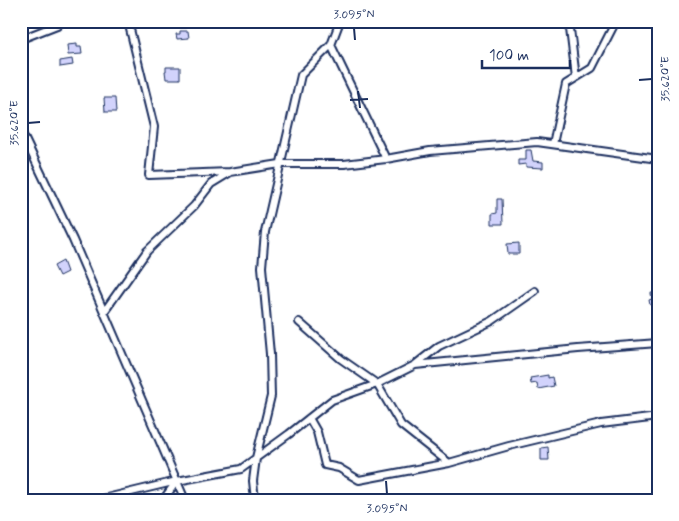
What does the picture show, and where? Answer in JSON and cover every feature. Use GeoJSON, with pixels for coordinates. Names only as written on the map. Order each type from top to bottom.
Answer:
{"type":"FeatureCollection","features":[{"type":"Feature","properties":{"kind":"street"},"geometry":{"type":"LineString","coordinates":[[21,39],[57,25],[62,21]]}},
{"type":"Feature","properties":{"kind":"street"},"geometry":{"type":"LineString","coordinates":[[128,21],[154,127],[149,176],[230,172],[280,164],[344,164],[430,151],[537,142],[658,159]]}},
{"type":"Feature","properties":{"kind":"street"},"geometry":{"type":"LineString","coordinates":[[255,500],[253,481],[256,458],[270,396],[270,354],[262,267],[265,232],[301,76],[331,44],[340,21]]}},
{"type":"Feature","properties":{"kind":"street"},"geometry":{"type":"LineString","coordinates":[[570,21],[576,78]]}},
{"type":"Feature","properties":{"kind":"street"},"geometry":{"type":"LineString","coordinates":[[553,144],[566,84],[592,68],[616,21]]}},
{"type":"Feature","properties":{"kind":"street"},"geometry":{"type":"LineString","coordinates":[[331,44],[386,159]]}},
{"type":"Feature","properties":{"kind":"street"},"geometry":{"type":"LineString","coordinates":[[21,131],[73,240],[185,500]]}},
{"type":"Feature","properties":{"kind":"street"},"geometry":{"type":"LineString","coordinates":[[104,312],[147,251],[194,206],[211,184],[230,172]]}},
{"type":"Feature","properties":{"kind":"street"},"geometry":{"type":"LineString","coordinates":[[98,500],[177,481],[241,469],[332,400],[377,384],[415,365],[439,346],[492,322],[535,291]]}},
{"type":"Feature","properties":{"kind":"street"},"geometry":{"type":"LineString","coordinates":[[299,322],[340,359],[377,384],[401,425],[449,463]]}},
{"type":"Feature","properties":{"kind":"street"},"geometry":{"type":"LineString","coordinates":[[415,365],[658,343]]}},
{"type":"Feature","properties":{"kind":"street"},"geometry":{"type":"LineString","coordinates":[[309,418],[317,432],[325,465],[339,468],[359,480],[449,463],[509,446],[601,424],[658,417]]}},
{"type":"Feature","properties":{"kind":"street"},"geometry":{"type":"LineString","coordinates":[[163,500],[177,481]]}},
{"type":"Feature","properties":{"kind":"building"},"geometry":{"type":"Polygon","coordinates":[[[180,31],[188,31],[189,38],[177,39],[176,34],[180,34],[180,31]]]}},
{"type":"Feature","properties":{"kind":"building"},"geometry":{"type":"Polygon","coordinates":[[[77,44],[77,47],[81,47],[82,54],[68,55],[67,45],[77,44]]]}},
{"type":"Feature","properties":{"kind":"building"},"geometry":{"type":"Polygon","coordinates":[[[72,59],[73,65],[60,67],[60,61],[72,59]]]}},
{"type":"Feature","properties":{"kind":"building"},"geometry":{"type":"Polygon","coordinates":[[[166,67],[180,67],[180,79],[166,79],[166,67]]]}},
{"type":"Feature","properties":{"kind":"building"},"geometry":{"type":"Polygon","coordinates":[[[104,98],[115,98],[116,112],[105,112],[104,98]]]}},
{"type":"Feature","properties":{"kind":"building"},"geometry":{"type":"Polygon","coordinates":[[[526,150],[531,150],[533,161],[543,162],[543,168],[526,167],[526,164],[518,165],[518,160],[526,160],[526,150]]]}},
{"type":"Feature","properties":{"kind":"building"},"geometry":{"type":"Polygon","coordinates":[[[497,199],[502,199],[503,224],[492,224],[492,214],[497,213],[497,199]]]}},
{"type":"Feature","properties":{"kind":"building"},"geometry":{"type":"Polygon","coordinates":[[[519,243],[519,254],[508,254],[507,244],[519,243]]]}},
{"type":"Feature","properties":{"kind":"building"},"geometry":{"type":"Polygon","coordinates":[[[63,261],[67,272],[59,276],[54,266],[63,261]]]}},
{"type":"Feature","properties":{"kind":"building"},"geometry":{"type":"Polygon","coordinates":[[[651,293],[658,293],[658,307],[650,305],[651,293]]]}},
{"type":"Feature","properties":{"kind":"building"},"geometry":{"type":"Polygon","coordinates":[[[548,375],[548,378],[552,377],[554,386],[538,389],[537,383],[531,384],[530,378],[548,375]]]}},
{"type":"Feature","properties":{"kind":"building"},"geometry":{"type":"Polygon","coordinates":[[[548,447],[549,460],[541,460],[541,448],[548,447]]]}}]}
